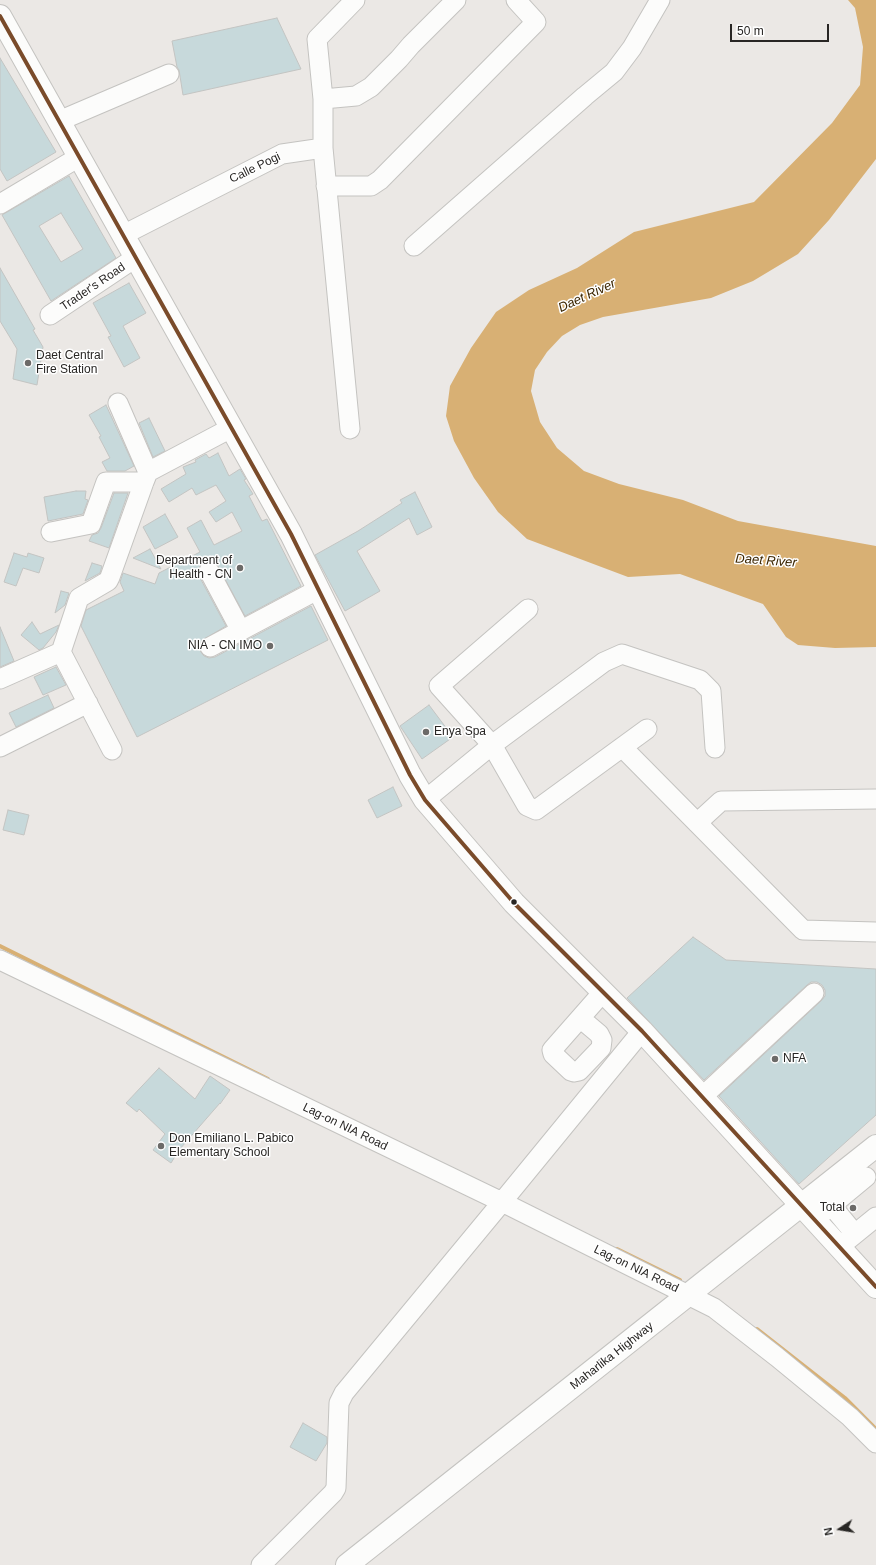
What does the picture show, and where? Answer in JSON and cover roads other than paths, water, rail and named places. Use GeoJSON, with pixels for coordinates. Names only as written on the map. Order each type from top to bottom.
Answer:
{"type":"FeatureCollection","features":[{"type":"Feature","properties":{"kind":"main road"},"geometry":{"type":"LineString","coordinates":[[0,16],[291,534],[410,775],[425,800],[514,903],[642,1031],[807,1213],[847,1241],[876,1287]]}},
{"type":"Feature","properties":{"kind":"main road","name":"Maharlika Highway"},"geometry":{"type":"LineString","coordinates":[[347,1565],[689,1295],[807,1213],[866,1176],[876,1146]]}},
{"type":"Feature","properties":{"kind":"street"},"geometry":{"type":"LineString","coordinates":[[350,429],[326,186],[323,148],[323,99],[317,39],[355,0]]}},
{"type":"Feature","properties":{"kind":"street"},"geometry":{"type":"LineString","coordinates":[[323,99],[356,96],[371,87],[456,0]]}},
{"type":"Feature","properties":{"kind":"street"},"geometry":{"type":"LineString","coordinates":[[326,186],[371,186],[380,180],[536,22],[516,0]]}},
{"type":"Feature","properties":{"kind":"street"},"geometry":{"type":"LineString","coordinates":[[414,246],[584,96],[614,72],[632,48],[660,0]]}},
{"type":"Feature","properties":{"kind":"street"},"geometry":{"type":"LineString","coordinates":[[59,121],[169,74]]}},
{"type":"Feature","properties":{"kind":"street","name":"Calle Pogi"},"geometry":{"type":"LineString","coordinates":[[122,235],[282,154],[323,148]]}},
{"type":"Feature","properties":{"kind":"street"},"geometry":{"type":"LineString","coordinates":[[0,204],[79,157]]}},
{"type":"Feature","properties":{"kind":"street","name":"Trader's Road"},"geometry":{"type":"LineString","coordinates":[[50,315],[135,258]]}},
{"type":"Feature","properties":{"kind":"street"},"geometry":{"type":"LineString","coordinates":[[112,750],[61,652],[79,598],[108,581],[110,577],[146,477],[118,403]]}},
{"type":"Feature","properties":{"kind":"street"},"geometry":{"type":"LineString","coordinates":[[51,532],[91,524],[106,482],[146,477],[231,428]]}},
{"type":"Feature","properties":{"kind":"street"},"geometry":{"type":"LineString","coordinates":[[209,571],[241,631]]}},
{"type":"Feature","properties":{"kind":"street"},"geometry":{"type":"LineString","coordinates":[[210,648],[319,589]]}},
{"type":"Feature","properties":{"kind":"street"},"geometry":{"type":"LineString","coordinates":[[528,609],[439,686],[492,745],[527,806],[536,810],[647,729]]}},
{"type":"Feature","properties":{"kind":"street"},"geometry":{"type":"LineString","coordinates":[[0,679],[61,652]]}},
{"type":"Feature","properties":{"kind":"street"},"geometry":{"type":"LineString","coordinates":[[425,800],[492,745],[604,662],[622,654],[700,680],[711,691],[715,748]]}},
{"type":"Feature","properties":{"kind":"street"},"geometry":{"type":"LineString","coordinates":[[0,747],[88,703]]}},
{"type":"Feature","properties":{"kind":"street"},"geometry":{"type":"LineString","coordinates":[[622,747],[803,930],[876,932]]}},
{"type":"Feature","properties":{"kind":"street"},"geometry":{"type":"LineString","coordinates":[[697,823],[720,801],[876,799]]}},
{"type":"Feature","properties":{"kind":"street","name":"Lag-on NIA Road"},"geometry":{"type":"LineString","coordinates":[[0,960],[502,1202],[714,1308],[850,1417],[876,1443]]}},
{"type":"Feature","properties":{"kind":"street"},"geometry":{"type":"LineString","coordinates":[[580,1018],[603,992]]}},
{"type":"Feature","properties":{"kind":"street"},"geometry":{"type":"LineString","coordinates":[[702,1097],[814,993]]}},
{"type":"Feature","properties":{"kind":"street"},"geometry":{"type":"LineString","coordinates":[[261,1565],[333,1493],[336,1488],[338,1403],[340,1398],[642,1031]]}},
{"type":"Feature","properties":{"kind":"street"},"geometry":{"type":"LineString","coordinates":[[807,1213],[831,1206],[866,1176]]}},
{"type":"Feature","properties":{"kind":"street"},"geometry":{"type":"LineString","coordinates":[[831,1206],[847,1241],[876,1217]]}},
{"type":"Feature","properties":{"kind":"water","name":"Daet River"},"geometry":{"type":"Polygon","coordinates":[[[848,0],[876,0],[876,159],[829,220],[798,254],[753,281],[711,298],[603,317],[580,325],[562,336],[547,352],[535,370],[531,391],[540,422],[557,448],[584,471],[619,484],[683,500],[738,521],[876,546],[876,647],[835,648],[798,645],[786,637],[763,604],[680,574],[628,577],[527,539],[498,512],[474,478],[454,441],[446,416],[450,386],[471,348],[496,312],[529,290],[577,268],[634,232],[754,202],[832,123],[860,85],[863,47],[855,8],[848,0]]]}},
{"type":"Feature","properties":{"kind":"waterway"},"geometry":{"type":"LineString","coordinates":[[0,946],[268,1079]]}},
{"type":"Feature","properties":{"kind":"waterway"},"geometry":{"type":"LineString","coordinates":[[617,1249],[680,1280]]}},
{"type":"Feature","properties":{"kind":"waterway"},"geometry":{"type":"LineString","coordinates":[[757,1329],[845,1398],[876,1429]]}},
{"type":"Feature","properties":{"kind":"place","name":"Daet Central Fire Station"},"geometry":{"type":"Point","coordinates":[28,363]}},
{"type":"Feature","properties":{"kind":"place","name":"Department of Health - CN"},"geometry":{"type":"Point","coordinates":[240,568]}},
{"type":"Feature","properties":{"kind":"place","name":"NIA - CN IMO"},"geometry":{"type":"Point","coordinates":[270,646]}},
{"type":"Feature","properties":{"kind":"place","name":"Enya Spa"},"geometry":{"type":"Point","coordinates":[426,732]}},
{"type":"Feature","properties":{"kind":"place","name":"NFA"},"geometry":{"type":"Point","coordinates":[775,1059]}},
{"type":"Feature","properties":{"kind":"place","name":"Don Emiliano L. Pabico Elementary School"},"geometry":{"type":"Point","coordinates":[161,1146]}},
{"type":"Feature","properties":{"kind":"place","name":"Total"},"geometry":{"type":"Point","coordinates":[853,1208]}}]}
